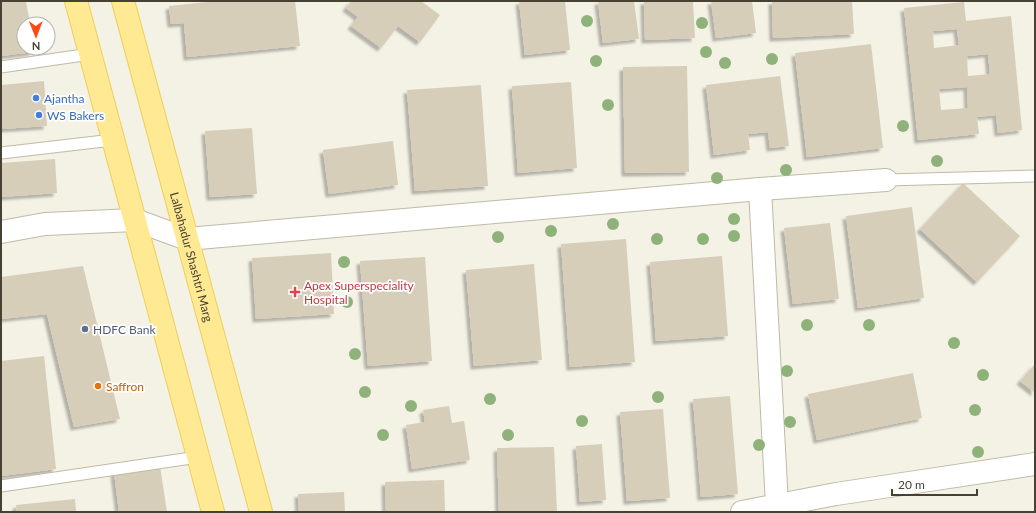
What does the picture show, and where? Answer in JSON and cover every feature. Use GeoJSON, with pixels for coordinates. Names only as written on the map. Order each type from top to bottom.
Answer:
{"type":"FeatureCollection","features":[{"type":"Feature","properties":{"kind":"main road"},"geometry":{"type":"LineString","coordinates":[[76,1],[213,512]]}},
{"type":"Feature","properties":{"kind":"main road","name":"Lalbahadur Shashtri Marg"},"geometry":{"type":"LineString","coordinates":[[123,1],[261,512]]}},
{"type":"Feature","properties":{"kind":"street"},"geometry":{"type":"LineString","coordinates":[[1,232],[45,224],[135,220],[188,239],[760,189],[886,180]]}},
{"type":"Feature","properties":{"kind":"street"},"geometry":{"type":"LineString","coordinates":[[760,189],[778,505]]}},
{"type":"Feature","properties":{"kind":"street"},"geometry":{"type":"LineString","coordinates":[[742,512],[836,494],[1035,464]]}},
{"type":"Feature","properties":{"kind":"lane"},"geometry":{"type":"LineString","coordinates":[[1,68],[90,54]]}},
{"type":"Feature","properties":{"kind":"lane"},"geometry":{"type":"LineString","coordinates":[[1,153],[113,140]]}},
{"type":"Feature","properties":{"kind":"lane"},"geometry":{"type":"LineString","coordinates":[[886,180],[1035,176]]}},
{"type":"Feature","properties":{"kind":"lane"},"geometry":{"type":"LineString","coordinates":[[1,486],[198,456]]}},
{"type":"Feature","properties":{"kind":"building"},"geometry":{"type":"Polygon","coordinates":[[[1,1],[26,1],[29,16],[16,16],[16,54],[1,56],[1,1]]]}},
{"type":"Feature","properties":{"kind":"building"},"geometry":{"type":"Polygon","coordinates":[[[217,1],[295,1],[300,46],[187,57],[184,23],[171,24],[169,6],[217,1]]]}},
{"type":"Feature","properties":{"kind":"building"},"geometry":{"type":"Polygon","coordinates":[[[351,1],[421,1],[440,15],[420,42],[398,26],[381,48],[351,26],[358,17],[346,8],[351,1]]]}},
{"type":"Feature","properties":{"kind":"building"},"geometry":{"type":"Polygon","coordinates":[[[519,1],[565,1],[570,50],[525,55],[519,1]]]}},
{"type":"Feature","properties":{"kind":"building"},"geometry":{"type":"Polygon","coordinates":[[[598,1],[634,1],[639,39],[603,43],[598,1]]]}},
{"type":"Feature","properties":{"kind":"building"},"geometry":{"type":"Polygon","coordinates":[[[644,1],[693,1],[695,38],[645,40],[644,1]]]}},
{"type":"Feature","properties":{"kind":"building"},"geometry":{"type":"Polygon","coordinates":[[[711,1],[752,1],[756,33],[716,38],[711,1]]]}},
{"type":"Feature","properties":{"kind":"building"},"geometry":{"type":"Polygon","coordinates":[[[772,1],[852,1],[854,34],[773,38],[772,1]]]}},
{"type":"Feature","properties":{"kind":"building"},"geometry":{"type":"Polygon","coordinates":[[[964,2],[966,21],[1011,16],[1022,130],[998,133],[996,115],[977,117],[979,134],[918,140],[904,8],[964,2]],[[957,29],[933,31],[934,48],[959,45],[957,29]],[[988,54],[967,56],[968,76],[990,74],[988,54]],[[967,87],[939,89],[941,110],[968,108],[967,87]]]}},
{"type":"Feature","properties":{"kind":"building"},"geometry":{"type":"Polygon","coordinates":[[[871,44],[883,148],[807,157],[795,53],[871,44]]]}},
{"type":"Feature","properties":{"kind":"building"},"geometry":{"type":"Polygon","coordinates":[[[687,66],[689,172],[625,173],[623,67],[687,66]]]}},
{"type":"Feature","properties":{"kind":"building"},"geometry":{"type":"Polygon","coordinates":[[[780,76],[789,146],[770,148],[768,132],[748,134],[750,150],[714,155],[706,85],[780,76]]]}},
{"type":"Feature","properties":{"kind":"building"},"geometry":{"type":"Polygon","coordinates":[[[44,81],[47,126],[1,129],[1,85],[44,81]]]}},
{"type":"Feature","properties":{"kind":"building"},"geometry":{"type":"Polygon","coordinates":[[[571,82],[577,168],[518,173],[512,86],[571,82]]]}},
{"type":"Feature","properties":{"kind":"building"},"geometry":{"type":"Polygon","coordinates":[[[481,85],[488,186],[415,191],[407,90],[481,85]]]}},
{"type":"Feature","properties":{"kind":"building"},"geometry":{"type":"Polygon","coordinates":[[[252,128],[257,194],[210,197],[205,131],[252,128]]]}},
{"type":"Feature","properties":{"kind":"building"},"geometry":{"type":"Polygon","coordinates":[[[393,141],[398,185],[329,194],[323,150],[393,141]]]}},
{"type":"Feature","properties":{"kind":"building"},"geometry":{"type":"Polygon","coordinates":[[[55,159],[57,193],[1,197],[1,163],[55,159]]]}},
{"type":"Feature","properties":{"kind":"building"},"geometry":{"type":"Polygon","coordinates":[[[963,183],[1020,236],[977,282],[920,229],[963,183]]]}},
{"type":"Feature","properties":{"kind":"building"},"geometry":{"type":"Polygon","coordinates":[[[912,207],[924,298],[858,308],[846,216],[912,207]]]}},
{"type":"Feature","properties":{"kind":"building"},"geometry":{"type":"Polygon","coordinates":[[[830,223],[839,299],[793,304],[784,228],[830,223]]]}},
{"type":"Feature","properties":{"kind":"building"},"geometry":{"type":"Polygon","coordinates":[[[626,239],[635,362],[570,367],[561,244],[626,239]]]}},
{"type":"Feature","properties":{"kind":"building"},"geometry":{"type":"Polygon","coordinates":[[[331,253],[334,314],[256,319],[252,258],[331,253]]]}},
{"type":"Feature","properties":{"kind":"building"},"geometry":{"type":"Polygon","coordinates":[[[722,256],[728,336],[656,341],[650,262],[722,256]]]}},
{"type":"Feature","properties":{"kind":"building"},"geometry":{"type":"Polygon","coordinates":[[[425,257],[432,361],[368,366],[360,261],[425,257]]]}},
{"type":"Feature","properties":{"kind":"building"},"geometry":{"type":"Polygon","coordinates":[[[534,264],[542,360],[474,366],[466,270],[534,264]]]}},
{"type":"Feature","properties":{"kind":"building"},"geometry":{"type":"Polygon","coordinates":[[[83,266],[120,419],[74,427],[47,314],[1,319],[1,277],[83,266]]]}},
{"type":"Feature","properties":{"kind":"building"},"geometry":{"type":"Polygon","coordinates":[[[44,356],[56,469],[1,476],[1,361],[44,356]]]}},
{"type":"Feature","properties":{"kind":"building"},"geometry":{"type":"Polygon","coordinates":[[[1035,364],[1035,393],[1020,381],[1035,364]]]}},
{"type":"Feature","properties":{"kind":"building"},"geometry":{"type":"Polygon","coordinates":[[[913,373],[922,418],[817,440],[808,394],[913,373]]]}},
{"type":"Feature","properties":{"kind":"building"},"geometry":{"type":"Polygon","coordinates":[[[730,396],[738,494],[701,497],[693,399],[730,396]]]}},
{"type":"Feature","properties":{"kind":"building"},"geometry":{"type":"Polygon","coordinates":[[[449,406],[452,423],[464,421],[470,460],[412,469],[406,425],[425,422],[423,410],[449,406]]]}},
{"type":"Feature","properties":{"kind":"building"},"geometry":{"type":"Polygon","coordinates":[[[663,409],[670,498],[627,501],[620,412],[663,409]]]}},
{"type":"Feature","properties":{"kind":"building"},"geometry":{"type":"Polygon","coordinates":[[[602,444],[606,500],[580,502],[576,446],[602,444]]]}},
{"type":"Feature","properties":{"kind":"building"},"geometry":{"type":"Polygon","coordinates":[[[554,447],[557,512],[499,512],[497,448],[554,447]]]}},
{"type":"Feature","properties":{"kind":"building"},"geometry":{"type":"Polygon","coordinates":[[[160,466],[167,512],[119,512],[114,472],[160,466]]]}},
{"type":"Feature","properties":{"kind":"building"},"geometry":{"type":"Polygon","coordinates":[[[444,480],[445,512],[386,512],[385,482],[444,480]]]}},
{"type":"Feature","properties":{"kind":"building"},"geometry":{"type":"Polygon","coordinates":[[[344,492],[345,512],[299,512],[298,494],[344,492]]]}},
{"type":"Feature","properties":{"kind":"building"},"geometry":{"type":"Polygon","coordinates":[[[75,499],[76,512],[17,512],[16,505],[75,499]]]}},
{"type":"Feature","properties":{"kind":"place","name":"Ajantha"},"geometry":{"type":"Point","coordinates":[36,98]}},
{"type":"Feature","properties":{"kind":"place","name":"WS Bakers"},"geometry":{"type":"Point","coordinates":[39,115]}},
{"type":"Feature","properties":{"kind":"place","name":"Apex Superspeciality Hospital"},"geometry":{"type":"Point","coordinates":[295,292]}},
{"type":"Feature","properties":{"kind":"place","name":"HDFC Bank"},"geometry":{"type":"Point","coordinates":[85,329]}},
{"type":"Feature","properties":{"kind":"place","name":"Saffron"},"geometry":{"type":"Point","coordinates":[98,386]}}]}
